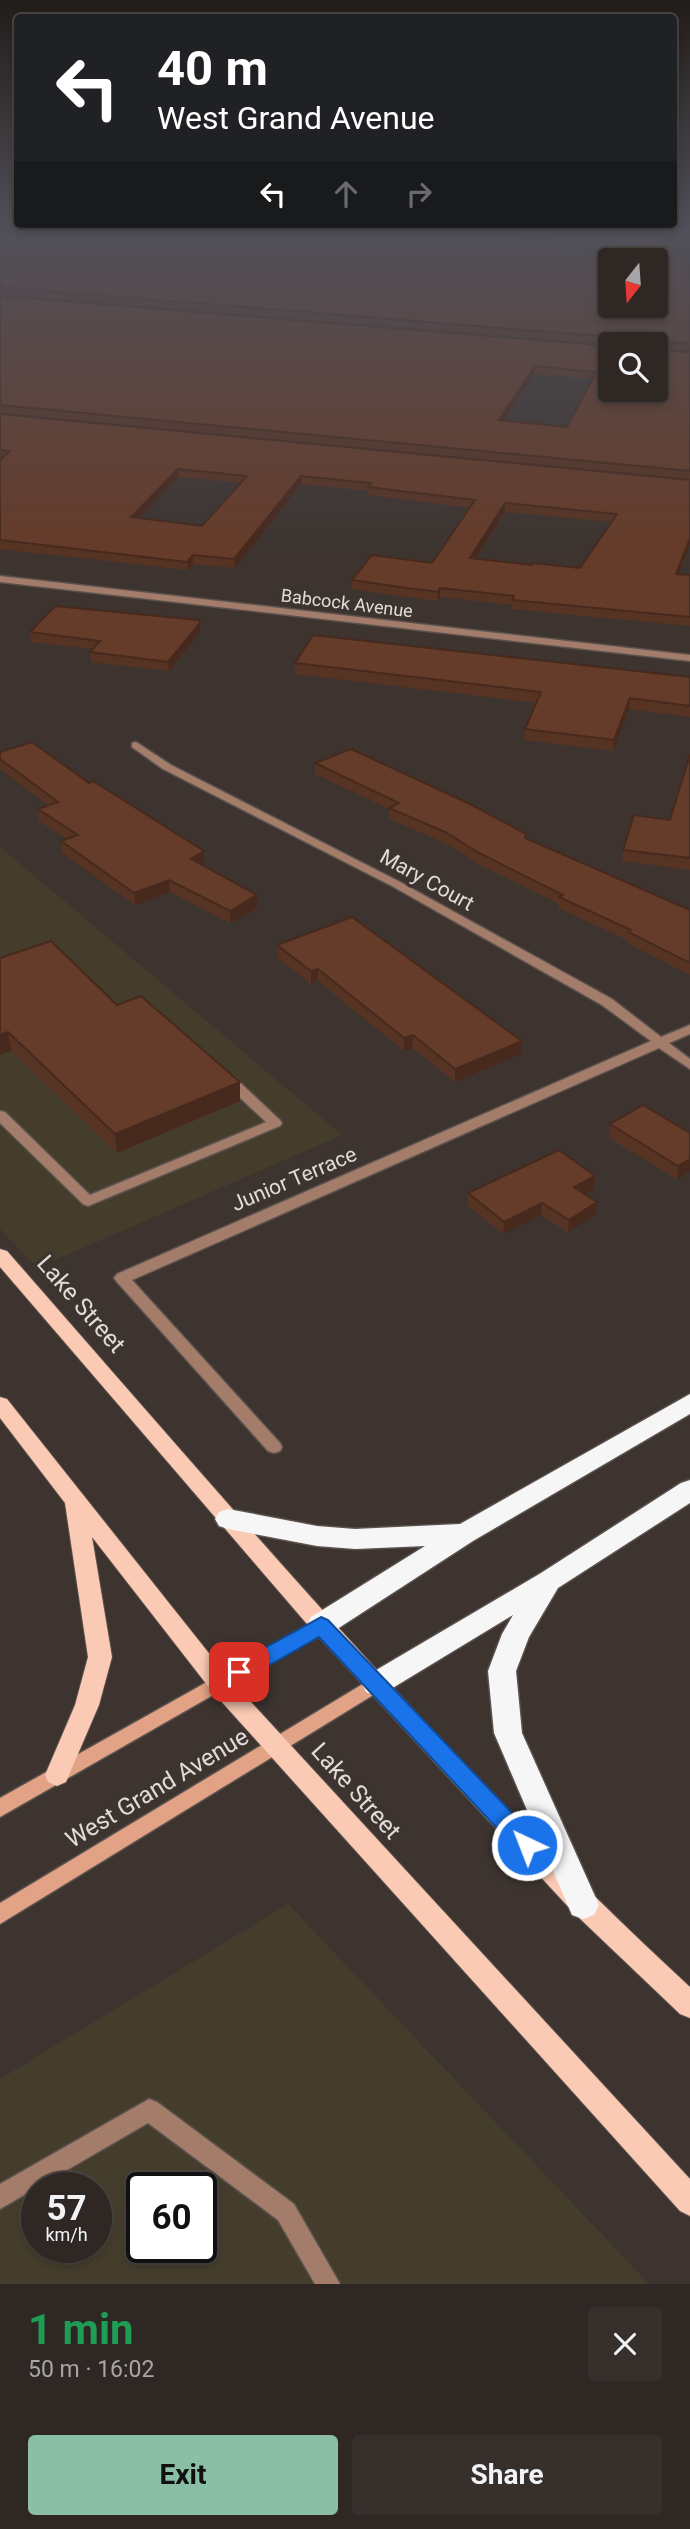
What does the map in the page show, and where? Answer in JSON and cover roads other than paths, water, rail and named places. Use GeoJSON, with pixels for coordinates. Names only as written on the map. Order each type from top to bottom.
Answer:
{"type":"FeatureCollection","features":[{"type":"Feature","properties":{"kind":"highway"},"geometry":{"type":"LineString","coordinates":[[321,1625],[464,1534],[690,1402]]}},
{"type":"Feature","properties":{"kind":"highway"},"geometry":{"type":"LineString","coordinates":[[376,1684],[550,1580],[690,1490]]}},
{"type":"Feature","properties":{"kind":"highway"},"geometry":{"type":"LineString","coordinates":[[228,1519],[317,1536],[355,1539],[464,1534]]}},
{"type":"Feature","properties":{"kind":"highway"},"geometry":{"type":"LineString","coordinates":[[550,1580],[516,1634],[502,1671],[508,1732],[583,1905]]}},
{"type":"Feature","properties":{"kind":"main road","name":"Lake Street"},"geometry":{"type":"LineString","coordinates":[[0,1255],[321,1625],[583,1905],[690,2005]]}},
{"type":"Feature","properties":{"kind":"main road","name":"Lake Street"},"geometry":{"type":"LineString","coordinates":[[0,1404],[219,1683],[275,1748],[690,2200]]}},
{"type":"Feature","properties":{"kind":"main road"},"geometry":{"type":"LineString","coordinates":[[57,1774],[87,1705],[100,1657],[76,1499]]}},
{"type":"Feature","properties":{"kind":"main road"},"geometry":{"type":"LineString","coordinates":[[0,1808],[321,1625]]}},
{"type":"Feature","properties":{"kind":"main road","name":"West Grand Avenue"},"geometry":{"type":"LineString","coordinates":[[0,1914],[376,1684]]}},
{"type":"Feature","properties":{"kind":"street","name":"Babcock Avenue"},"geometry":{"type":"LineString","coordinates":[[0,579],[690,658]]}},
{"type":"Feature","properties":{"kind":"street","name":"Mary Court"},"geometry":{"type":"LineString","coordinates":[[136,745],[167,767],[396,884],[607,1002],[690,1065]]}},
{"type":"Feature","properties":{"kind":"street","name":"Junior Terrace"},"geometry":{"type":"LineString","coordinates":[[274,1447],[122,1278],[690,1029]]}},
{"type":"Feature","properties":{"kind":"street"},"geometry":{"type":"LineString","coordinates":[[0,1115],[88,1202],[275,1123],[218,1069]]}},
{"type":"Feature","properties":{"kind":"street"},"geometry":{"type":"LineString","coordinates":[[0,2197],[149,2110],[286,2212],[328,2284]]}}]}
